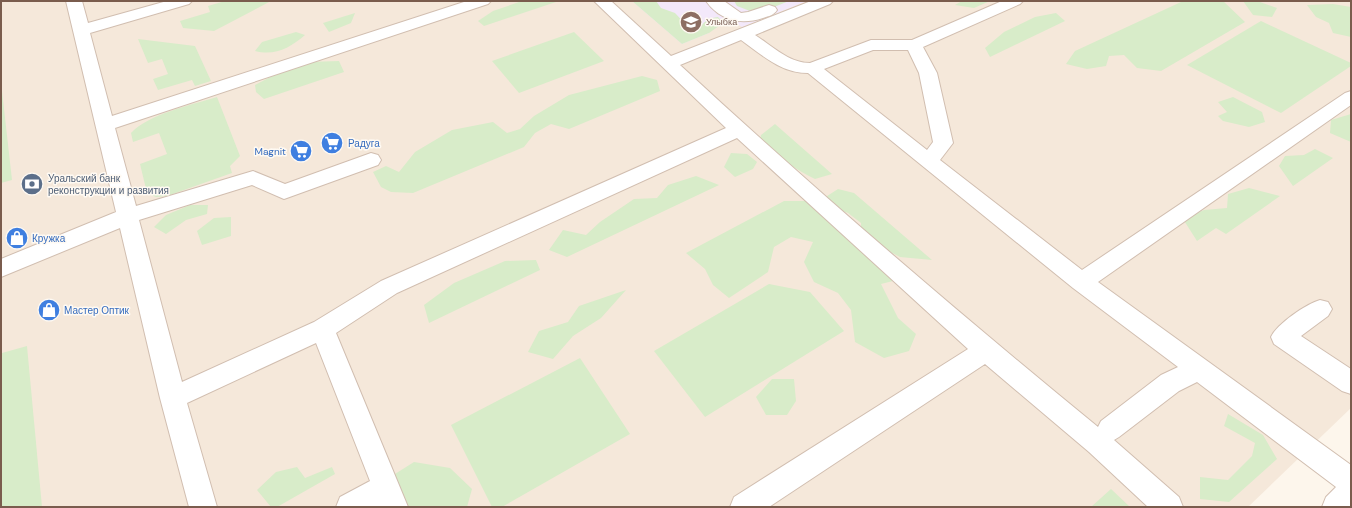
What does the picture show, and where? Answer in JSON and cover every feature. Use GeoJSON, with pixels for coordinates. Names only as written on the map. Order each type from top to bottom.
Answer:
{"type":"FeatureCollection","features":[{"type":"Feature","properties":{"kind":"street"},"geometry":{"type":"LineString","coordinates":[[74,1],[173,398],[203,507]]}},
{"type":"Feature","properties":{"kind":"street"},"geometry":{"type":"LineString","coordinates":[[82,30],[184,1]]}},
{"type":"Feature","properties":{"kind":"street"},"geometry":{"type":"LineString","coordinates":[[104,126],[483,1]]}},
{"type":"Feature","properties":{"kind":"street"},"geometry":{"type":"LineString","coordinates":[[602,1],[739,130],[986,350],[1098,443],[1170,507]]}},
{"type":"Feature","properties":{"kind":"street"},"geometry":{"type":"LineString","coordinates":[[714,1],[732,16],[742,19],[751,26],[782,61],[797,68],[812,68],[871,45],[914,45],[1015,1]]}},
{"type":"Feature","properties":{"kind":"street"},"geometry":{"type":"LineString","coordinates":[[751,26],[794,1]]}},
{"type":"Feature","properties":{"kind":"street"},"geometry":{"type":"LineString","coordinates":[[669,63],[751,26],[825,1]]}},
{"type":"Feature","properties":{"kind":"street"},"geometry":{"type":"LineString","coordinates":[[914,45],[928,73],[944,143],[929,161]]}},
{"type":"Feature","properties":{"kind":"street"},"geometry":{"type":"LineString","coordinates":[[812,68],[1082,282],[1351,482]]}},
{"type":"Feature","properties":{"kind":"street"},"geometry":{"type":"LineString","coordinates":[[1082,282],[1351,97]]}},
{"type":"Feature","properties":{"kind":"street"},"geometry":{"type":"LineString","coordinates":[[173,398],[322,329],[389,287],[739,130]]}},
{"type":"Feature","properties":{"kind":"street"},"geometry":{"type":"LineString","coordinates":[[1,268],[128,216],[253,178],[284,192],[371,160]]}},
{"type":"Feature","properties":{"kind":"street"},"geometry":{"type":"LineString","coordinates":[[1320,309],[1284,337],[1351,383]]}},
{"type":"Feature","properties":{"kind":"street"},"geometry":{"type":"LineString","coordinates":[[322,329],[390,497],[350,507]]}},
{"type":"Feature","properties":{"kind":"street"},"geometry":{"type":"LineString","coordinates":[[744,507],[986,350]]}},
{"type":"Feature","properties":{"kind":"street"},"geometry":{"type":"LineString","coordinates":[[1110,429],[1170,383],[1199,370]]}},
{"type":"Feature","properties":{"kind":"street"},"geometry":{"type":"LineString","coordinates":[[1336,507],[1351,491]]}},
{"type":"Feature","properties":{"kind":"shaded area"},"geometry":{"type":"Polygon","coordinates":[[[1,1],[1351,1],[1351,408],[1248,507],[1,507],[1,1]]]}},
{"type":"Feature","properties":{"kind":"shaded area","name":"Улыбка"},"geometry":{"type":"Polygon","coordinates":[[[632,1],[807,1],[742,27],[730,20],[709,28],[709,33],[682,44],[632,1]]]}},
{"type":"Feature","properties":{"kind":"green space"},"geometry":{"type":"Polygon","coordinates":[[[225,1],[271,1],[214,31],[183,28],[180,21],[210,12],[208,6],[225,1]]]}},
{"type":"Feature","properties":{"kind":"green space"},"geometry":{"type":"Polygon","coordinates":[[[522,1],[559,1],[484,26],[478,21],[493,11],[522,1]]]}},
{"type":"Feature","properties":{"kind":"green space"},"geometry":{"type":"Polygon","coordinates":[[[632,1],[656,1],[661,8],[675,13],[690,29],[699,29],[709,19],[715,17],[718,17],[723,23],[709,33],[682,44],[632,1]]]}},
{"type":"Feature","properties":{"kind":"green space"},"geometry":{"type":"Polygon","coordinates":[[[734,1],[789,1],[774,7],[750,11],[737,6],[734,1]]]}},
{"type":"Feature","properties":{"kind":"green space"},"geometry":{"type":"Polygon","coordinates":[[[962,1],[990,1],[974,8],[955,5],[962,1]]]}},
{"type":"Feature","properties":{"kind":"green space"},"geometry":{"type":"Polygon","coordinates":[[[1223,1],[1245,22],[1161,71],[1137,68],[1124,55],[1109,56],[1106,66],[1087,69],[1066,64],[1075,51],[1181,2],[1223,1]]]}},
{"type":"Feature","properties":{"kind":"green space"},"geometry":{"type":"Polygon","coordinates":[[[1243,1],[1257,1],[1277,8],[1272,17],[1253,15],[1243,1]]]}},
{"type":"Feature","properties":{"kind":"green space"},"geometry":{"type":"Polygon","coordinates":[[[1333,4],[1351,7],[1351,37],[1333,33],[1329,23],[1316,17],[1307,5],[1333,4]]]}},
{"type":"Feature","properties":{"kind":"green space"},"geometry":{"type":"Polygon","coordinates":[[[355,13],[351,23],[329,32],[323,23],[355,13]]]}},
{"type":"Feature","properties":{"kind":"green space"},"geometry":{"type":"Polygon","coordinates":[[[1056,13],[1065,21],[990,57],[985,48],[1004,32],[1035,17],[1056,13]]]}},
{"type":"Feature","properties":{"kind":"green space"},"geometry":{"type":"Polygon","coordinates":[[[1261,21],[1351,63],[1351,66],[1281,113],[1187,65],[1261,21]]]}},
{"type":"Feature","properties":{"kind":"green space"},"geometry":{"type":"Polygon","coordinates":[[[296,32],[305,35],[294,44],[282,50],[276,52],[255,51],[262,42],[296,32]]]}},
{"type":"Feature","properties":{"kind":"green space"},"geometry":{"type":"Polygon","coordinates":[[[574,32],[604,61],[519,93],[492,61],[574,32]]]}},
{"type":"Feature","properties":{"kind":"green space"},"geometry":{"type":"Polygon","coordinates":[[[138,39],[195,46],[211,81],[195,86],[192,80],[158,90],[153,79],[168,74],[162,59],[148,63],[138,39]]]}},
{"type":"Feature","properties":{"kind":"green space"},"geometry":{"type":"Polygon","coordinates":[[[339,61],[344,72],[264,99],[256,92],[255,85],[278,73],[308,62],[339,61]]]}},
{"type":"Feature","properties":{"kind":"green space"},"geometry":{"type":"Polygon","coordinates":[[[642,76],[657,80],[660,91],[569,129],[551,124],[535,133],[524,147],[413,193],[391,192],[381,187],[373,172],[386,166],[399,172],[415,152],[452,130],[493,122],[507,133],[520,129],[534,116],[569,95],[642,76]]]}},
{"type":"Feature","properties":{"kind":"green space"},"geometry":{"type":"Polygon","coordinates":[[[1,82],[12,180],[1,183],[1,82]]]}},
{"type":"Feature","properties":{"kind":"green space"},"geometry":{"type":"Polygon","coordinates":[[[217,97],[240,156],[230,166],[232,173],[167,196],[156,197],[147,193],[140,164],[167,154],[159,133],[133,142],[131,133],[148,120],[159,115],[217,97]]]}},
{"type":"Feature","properties":{"kind":"green space"},"geometry":{"type":"Polygon","coordinates":[[[1233,97],[1262,112],[1265,122],[1249,127],[1223,121],[1218,116],[1227,112],[1218,102],[1233,97]]]}},
{"type":"Feature","properties":{"kind":"green space"},"geometry":{"type":"Polygon","coordinates":[[[1351,114],[1351,142],[1330,133],[1331,120],[1351,114]]]}},
{"type":"Feature","properties":{"kind":"green space"},"geometry":{"type":"Polygon","coordinates":[[[775,124],[832,174],[815,179],[759,146],[761,135],[775,124]]]}},
{"type":"Feature","properties":{"kind":"green space"},"geometry":{"type":"Polygon","coordinates":[[[1315,149],[1333,158],[1293,186],[1279,166],[1285,156],[1304,155],[1315,149]]]}},
{"type":"Feature","properties":{"kind":"green space"},"geometry":{"type":"Polygon","coordinates":[[[731,153],[747,154],[757,162],[753,169],[735,177],[724,167],[731,153]]]}},
{"type":"Feature","properties":{"kind":"green space"},"geometry":{"type":"Polygon","coordinates":[[[696,176],[719,185],[567,257],[549,250],[563,230],[586,235],[600,222],[634,199],[657,198],[668,185],[696,176]]]}},
{"type":"Feature","properties":{"kind":"green space"},"geometry":{"type":"Polygon","coordinates":[[[1249,188],[1280,196],[1226,234],[1216,228],[1197,241],[1183,219],[1204,210],[1227,208],[1228,194],[1249,188]]]}},
{"type":"Feature","properties":{"kind":"green space"},"geometry":{"type":"Polygon","coordinates":[[[838,189],[854,193],[932,260],[900,257],[877,245],[881,263],[893,281],[881,284],[898,318],[916,334],[909,351],[884,358],[855,342],[851,310],[838,293],[814,282],[804,262],[813,242],[791,237],[774,247],[768,272],[729,298],[713,285],[705,269],[686,253],[784,201],[808,201],[861,233],[861,223],[848,213],[834,208],[824,198],[838,189]]]}},
{"type":"Feature","properties":{"kind":"green space"},"geometry":{"type":"Polygon","coordinates":[[[190,205],[208,205],[207,214],[186,220],[166,234],[154,227],[166,215],[190,205]]]}},
{"type":"Feature","properties":{"kind":"green space"},"geometry":{"type":"Polygon","coordinates":[[[231,217],[231,236],[202,245],[197,231],[214,218],[231,217]]]}},
{"type":"Feature","properties":{"kind":"green space"},"geometry":{"type":"Polygon","coordinates":[[[536,260],[540,270],[429,323],[424,305],[454,283],[505,261],[536,260]]]}},
{"type":"Feature","properties":{"kind":"green space"},"geometry":{"type":"Polygon","coordinates":[[[769,284],[810,292],[844,331],[705,417],[654,351],[769,284]]]}},
{"type":"Feature","properties":{"kind":"green space"},"geometry":{"type":"Polygon","coordinates":[[[626,290],[601,318],[573,336],[553,359],[528,352],[539,331],[568,322],[579,306],[626,290]]]}},
{"type":"Feature","properties":{"kind":"green space"},"geometry":{"type":"Polygon","coordinates":[[[27,346],[42,507],[1,507],[1,356],[2,353],[27,346]]]}},
{"type":"Feature","properties":{"kind":"green space"},"geometry":{"type":"Polygon","coordinates":[[[580,358],[630,434],[502,507],[492,507],[451,425],[580,358]]]}},
{"type":"Feature","properties":{"kind":"green space"},"geometry":{"type":"Polygon","coordinates":[[[772,379],[794,379],[796,401],[787,415],[766,415],[756,397],[772,379]]]}},
{"type":"Feature","properties":{"kind":"green space"},"geometry":{"type":"Polygon","coordinates":[[[1228,414],[1263,435],[1277,459],[1229,502],[1200,499],[1200,477],[1228,480],[1252,456],[1255,443],[1224,426],[1228,414]]]}},
{"type":"Feature","properties":{"kind":"green space"},"geometry":{"type":"Polygon","coordinates":[[[414,462],[450,468],[472,489],[467,507],[385,507],[387,479],[414,462]]]}},
{"type":"Feature","properties":{"kind":"green space"},"geometry":{"type":"Polygon","coordinates":[[[297,467],[305,478],[332,467],[335,474],[277,507],[271,507],[257,490],[276,472],[297,467]]]}},
{"type":"Feature","properties":{"kind":"green space"},"geometry":{"type":"Polygon","coordinates":[[[1111,489],[1130,507],[1091,507],[1111,489]]]}},
{"type":"Feature","properties":{"kind":"place","name":"Улыбка"},"geometry":{"type":"Point","coordinates":[691,22]}},
{"type":"Feature","properties":{"kind":"place","name":"Радуга"},"geometry":{"type":"Point","coordinates":[332,143]}},
{"type":"Feature","properties":{"kind":"place","name":"Magnit"},"geometry":{"type":"Point","coordinates":[301,151]}},
{"type":"Feature","properties":{"kind":"place","name":"Уральский банк реконструкции и развития"},"geometry":{"type":"Point","coordinates":[32,184]}},
{"type":"Feature","properties":{"kind":"place","name":"Кружка"},"geometry":{"type":"Point","coordinates":[17,238]}},
{"type":"Feature","properties":{"kind":"place","name":"Мастер Оптик"},"geometry":{"type":"Point","coordinates":[49,310]}}]}
